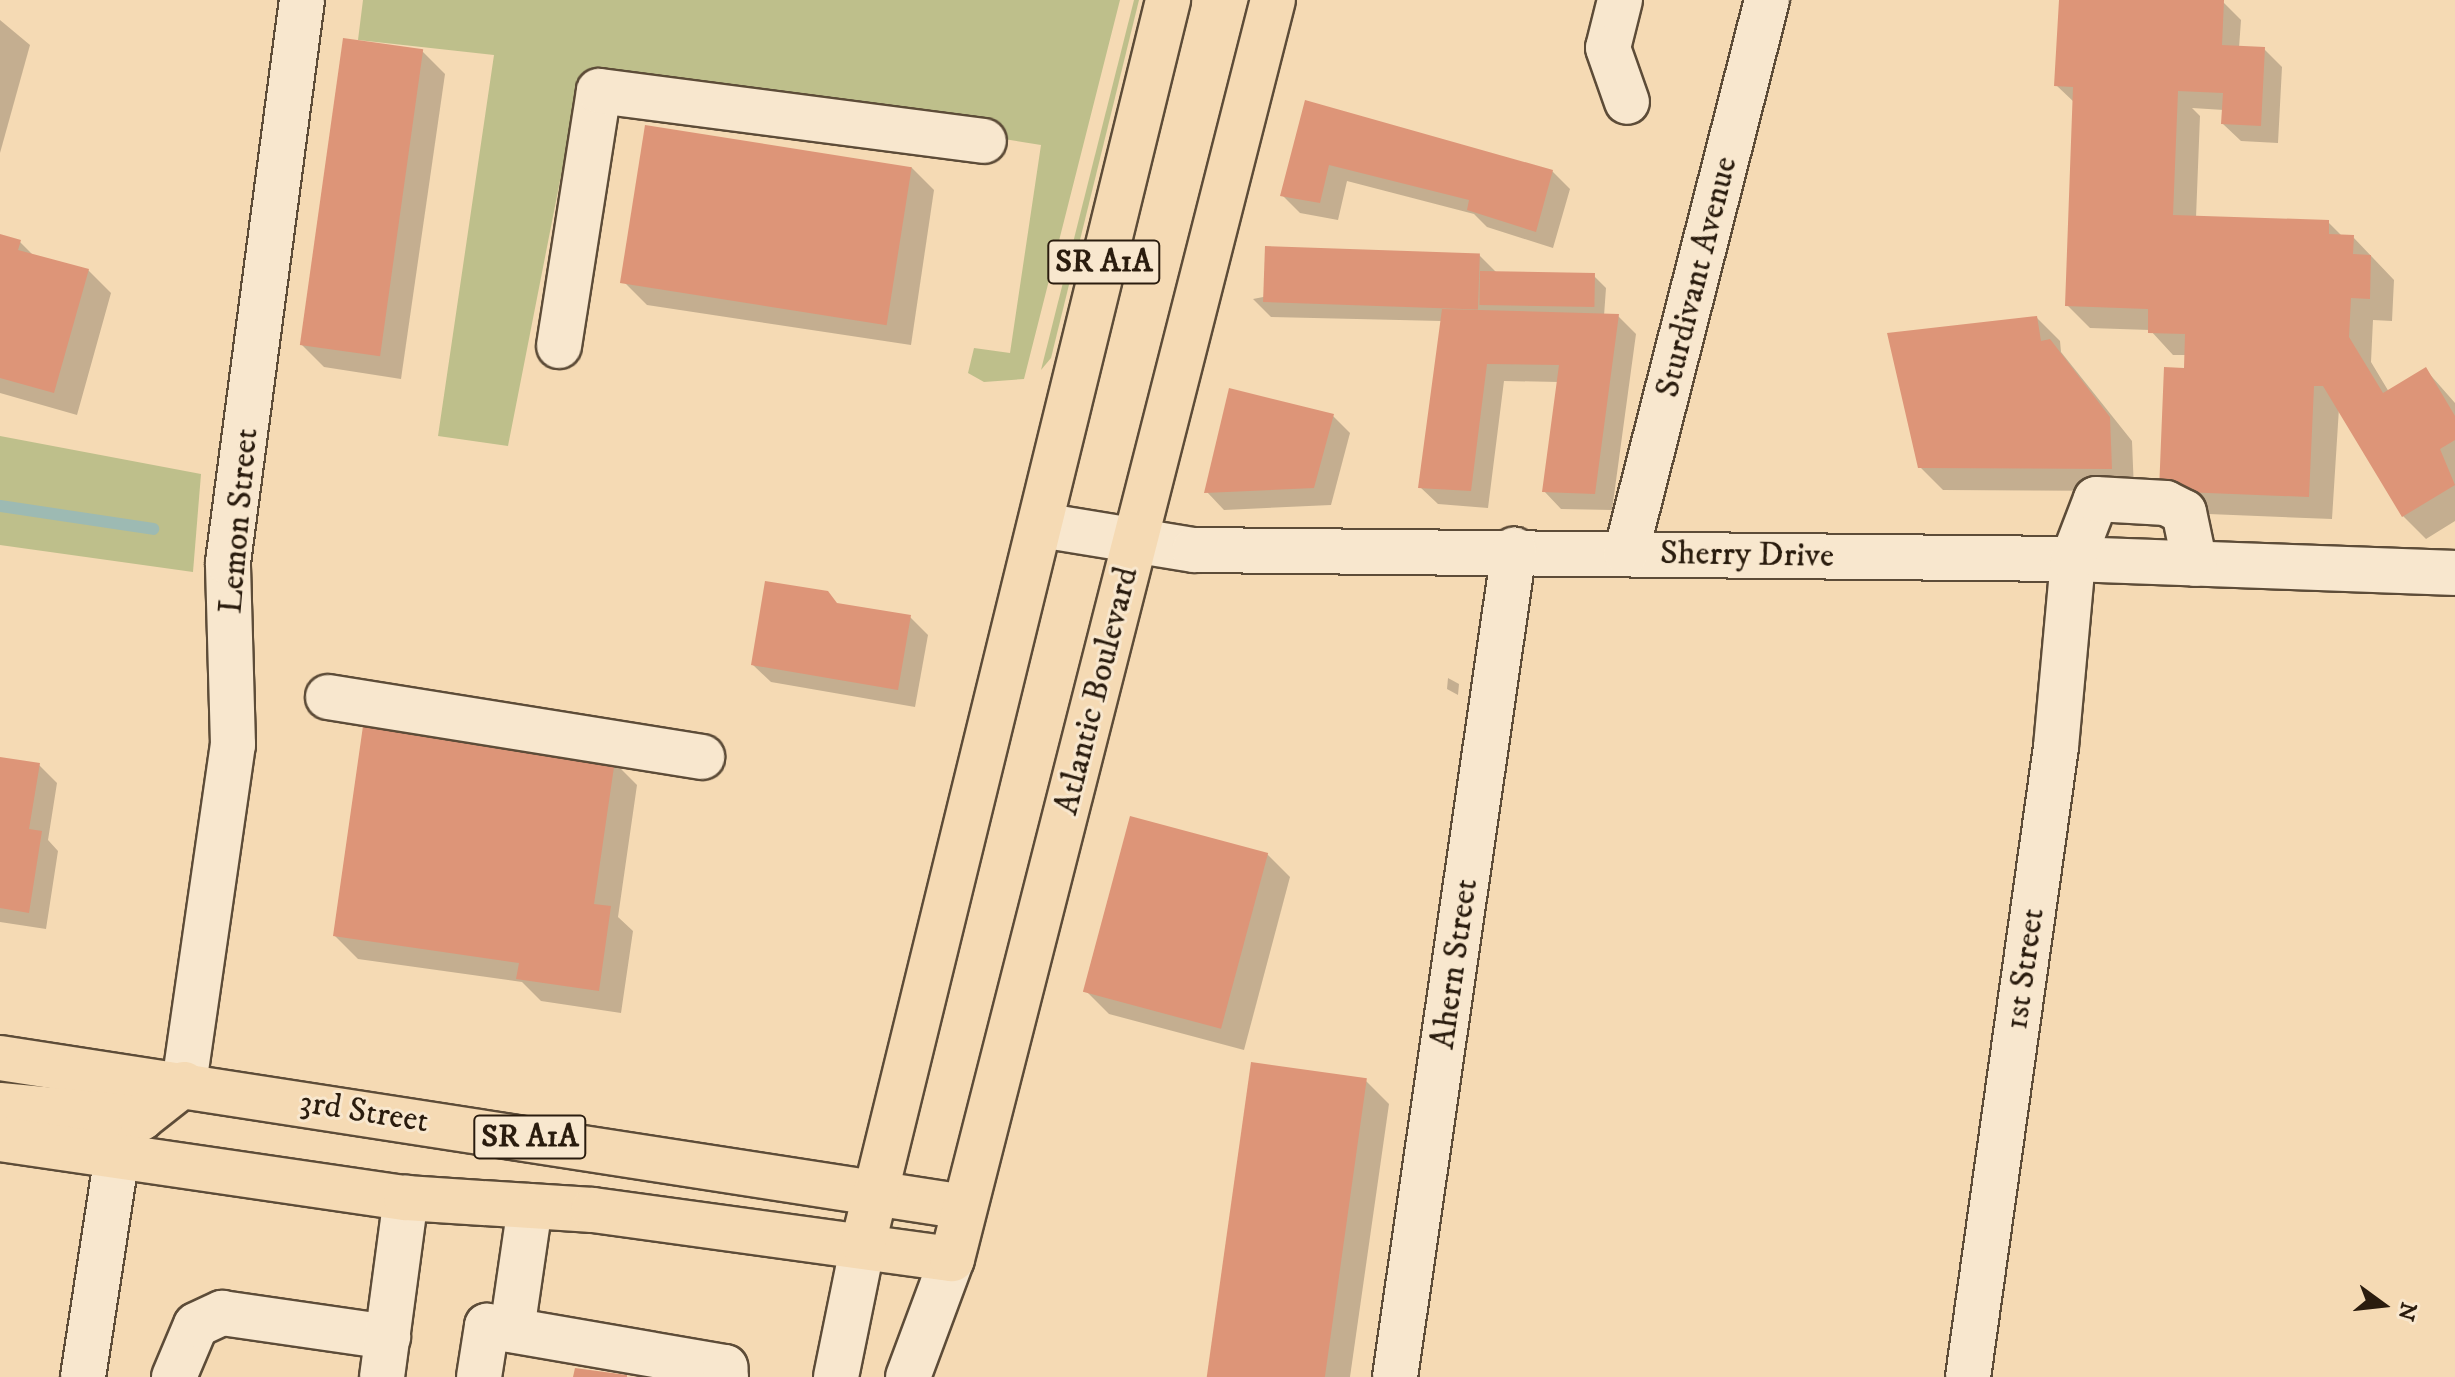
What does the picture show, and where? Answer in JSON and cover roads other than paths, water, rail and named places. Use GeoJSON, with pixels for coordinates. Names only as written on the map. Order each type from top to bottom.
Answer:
{"type":"FeatureCollection","features":[{"type":"Feature","properties":{"kind":"main road","name":"SR A1A"},"geometry":{"type":"LineString","coordinates":[[876,1192],[1168,0]]}},
{"type":"Feature","properties":{"kind":"main road","name":"Atlantic Boulevard"},"geometry":{"type":"LineString","coordinates":[[952,1259],[1273,0]]}},
{"type":"Feature","properties":{"kind":"main road","name":"3rd Street"},"geometry":{"type":"LineString","coordinates":[[0,1058],[965,1207]]}},
{"type":"Feature","properties":{"kind":"main road"},"geometry":{"type":"LineString","coordinates":[[0,1105],[141,1118],[184,1084]]}},
{"type":"Feature","properties":{"kind":"main road","name":"SR A1A"},"geometry":{"type":"LineString","coordinates":[[0,1139],[406,1198],[530,1206],[863,1244],[952,1259]]}},
{"type":"Feature","properties":{"kind":"main road"},"geometry":{"type":"LineString","coordinates":[[863,1244],[876,1192]]}},
{"type":"Feature","properties":{"kind":"street"},"geometry":{"type":"LineString","coordinates":[[1620,0],[1608,48],[1627,102]]}},
{"type":"Feature","properties":{"kind":"street","name":"Sturdivant Avenue"},"geometry":{"type":"LineString","coordinates":[[1626,553],[1767,0]]}},
{"type":"Feature","properties":{"kind":"street","name":"Lemon Street"},"geometry":{"type":"LineString","coordinates":[[184,1084],[233,745],[228,562],[301,3]]}},
{"type":"Feature","properties":{"kind":"street"},"geometry":{"type":"LineString","coordinates":[[559,346],[599,91],[984,141]]}},
{"type":"Feature","properties":{"kind":"street","name":"1st Street"},"geometry":{"type":"LineString","coordinates":[[1968,1377],[2056,747],[2073,559],[2096,499],[2166,503],[2184,512],[2195,564]]}},
{"type":"Feature","properties":{"kind":"street","name":"Sherry Drive"},"geometry":{"type":"LineString","coordinates":[[1041,525],[1135,544],[1194,550],[1514,550],[2073,559],[2455,573]]}},
{"type":"Feature","properties":{"kind":"street","name":"Ahern Street"},"geometry":{"type":"LineString","coordinates":[[1395,1377],[1514,550]]}},
{"type":"Feature","properties":{"kind":"street"},"geometry":{"type":"LineString","coordinates":[[328,697],[702,757]]}},
{"type":"Feature","properties":{"kind":"street"},"geometry":{"type":"LineString","coordinates":[[83,1377],[117,1155]]}},
{"type":"Feature","properties":{"kind":"street"},"geometry":{"type":"LineString","coordinates":[[174,1377],[196,1325],[222,1313],[385,1357],[406,1198]]}},
{"type":"Feature","properties":{"kind":"street"},"geometry":{"type":"LineString","coordinates":[[512,1330],[530,1206]]}},
{"type":"Feature","properties":{"kind":"street"},"geometry":{"type":"LineString","coordinates":[[836,1377],[863,1244]]}},
{"type":"Feature","properties":{"kind":"street","name":"Atlantic Boulevard"},"geometry":{"type":"LineString","coordinates":[[908,1377],[952,1259]]}},
{"type":"Feature","properties":{"kind":"street"},"geometry":{"type":"LineString","coordinates":[[479,1377],[487,1326],[725,1367],[726,1377]]}},
{"type":"Feature","properties":{"kind":"waterway"},"geometry":{"type":"LineString","coordinates":[[0,506],[153,529]]}}]}
